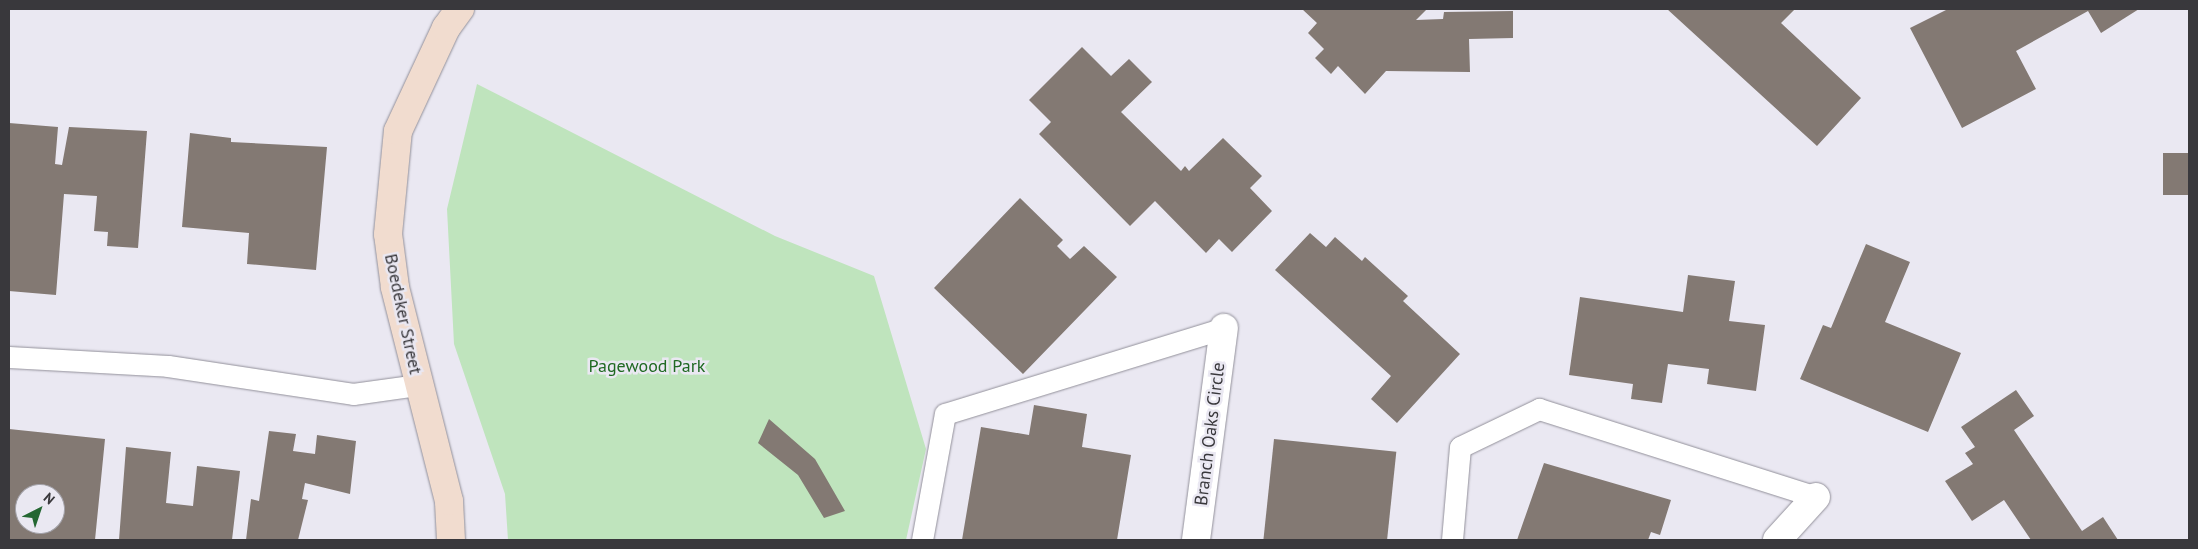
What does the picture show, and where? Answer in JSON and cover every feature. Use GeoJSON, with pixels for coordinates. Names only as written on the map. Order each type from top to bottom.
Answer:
{"type":"FeatureCollection","features":[{"type":"Feature","properties":{"kind":"street","name":"Boedeker Street"},"geometry":{"type":"LineString","coordinates":[[451,540],[449,500],[418,385],[395,288],[388,234],[390,178],[398,131],[446,28],[460,9]]}},
{"type":"Feature","properties":{"kind":"street","name":"Branch Oaks Circle"},"geometry":{"type":"LineString","coordinates":[[1196,540],[1224,328]]}},
{"type":"Feature","properties":{"kind":"street"},"geometry":{"type":"LineString","coordinates":[[1777,540],[1816,497]]}},
{"type":"Feature","properties":{"kind":"lane"},"geometry":{"type":"LineString","coordinates":[[922,540],[945,414],[1224,328]]}},
{"type":"Feature","properties":{"kind":"lane"},"geometry":{"type":"LineString","coordinates":[[9,357],[168,366],[353,394],[418,385]]}},
{"type":"Feature","properties":{"kind":"lane"},"geometry":{"type":"LineString","coordinates":[[1452,540],[1460,447],[1540,409],[1816,497]]}},
{"type":"Feature","properties":{"kind":"green space","name":"Pagewood Park"},"geometry":{"type":"Polygon","coordinates":[[[477,84],[775,236],[874,276],[926,449],[906,540],[508,540],[505,494],[454,344],[447,209],[477,84]]]}},
{"type":"Feature","properties":{"kind":"building"},"geometry":{"type":"Polygon","coordinates":[[[1302,9],[1427,9],[1416,20],[1443,19],[1444,12],[1513,11],[1513,38],[1469,39],[1470,72],[1386,71],[1365,94],[1338,66],[1331,74],[1315,58],[1324,49],[1308,33],[1317,23],[1302,9]]]}},
{"type":"Feature","properties":{"kind":"building"},"geometry":{"type":"Polygon","coordinates":[[[1667,9],[1795,9],[1781,23],[1861,98],[1817,146],[1667,9]]]}},
{"type":"Feature","properties":{"kind":"building"},"geometry":{"type":"Polygon","coordinates":[[[1948,9],[2139,9],[2101,33],[2088,11],[2016,51],[2036,89],[1962,128],[1910,28],[1948,9]]]}},
{"type":"Feature","properties":{"kind":"building"},"geometry":{"type":"Polygon","coordinates":[[[1082,47],[1111,76],[1129,59],[1152,82],[1121,112],[1181,171],[1185,166],[1189,171],[1223,138],[1262,176],[1250,188],[1272,211],[1232,252],[1219,239],[1206,253],[1155,201],[1130,226],[1039,134],[1051,122],[1029,100],[1082,47]]]}},
{"type":"Feature","properties":{"kind":"building"},"geometry":{"type":"Polygon","coordinates":[[[9,123],[58,127],[55,164],[62,165],[69,127],[147,131],[138,248],[107,246],[108,232],[94,231],[97,196],[64,194],[56,295],[9,291],[9,123]]]}},
{"type":"Feature","properties":{"kind":"building"},"geometry":{"type":"Polygon","coordinates":[[[190,133],[231,138],[231,142],[327,147],[316,270],[247,264],[249,233],[182,227],[190,133]]]}},
{"type":"Feature","properties":{"kind":"building"},"geometry":{"type":"Polygon","coordinates":[[[2163,153],[2189,153],[2189,195],[2163,195],[2163,153]]]}},
{"type":"Feature","properties":{"kind":"building"},"geometry":{"type":"Polygon","coordinates":[[[1020,198],[1063,240],[1057,246],[1070,259],[1084,246],[1117,277],[1023,374],[934,288],[1020,198]]]}},
{"type":"Feature","properties":{"kind":"building"},"geometry":{"type":"Polygon","coordinates":[[[1310,233],[1326,247],[1335,237],[1362,261],[1365,257],[1408,296],[1403,301],[1460,354],[1397,423],[1371,399],[1391,376],[1275,270],[1310,233]]]}},
{"type":"Feature","properties":{"kind":"building"},"geometry":{"type":"Polygon","coordinates":[[[1866,244],[1910,262],[1885,322],[1961,353],[1928,432],[1800,379],[1823,325],[1831,328],[1866,244]]]}},
{"type":"Feature","properties":{"kind":"building"},"geometry":{"type":"Polygon","coordinates":[[[1688,275],[1735,281],[1729,321],[1765,325],[1756,391],[1707,384],[1709,369],[1668,364],[1662,403],[1631,399],[1633,384],[1569,375],[1580,297],[1683,312],[1688,275]]]}},
{"type":"Feature","properties":{"kind":"building"},"geometry":{"type":"Polygon","coordinates":[[[2016,390],[2034,416],[2014,430],[2082,531],[2103,517],[2118,540],[2031,540],[2004,500],[1972,521],[1945,481],[1973,464],[1965,453],[1975,447],[1961,427],[2016,390]]]}},
{"type":"Feature","properties":{"kind":"building"},"geometry":{"type":"Polygon","coordinates":[[[1034,405],[1087,414],[1082,447],[1131,455],[1117,540],[962,540],[981,427],[1029,435],[1034,405]]]}},
{"type":"Feature","properties":{"kind":"building"},"geometry":{"type":"Polygon","coordinates":[[[769,419],[815,459],[845,511],[824,518],[798,475],[758,443],[769,419]]]}},
{"type":"Feature","properties":{"kind":"building"},"geometry":{"type":"Polygon","coordinates":[[[9,429],[105,439],[95,540],[9,540],[9,429]]]}},
{"type":"Feature","properties":{"kind":"building"},"geometry":{"type":"Polygon","coordinates":[[[269,431],[296,434],[293,451],[315,454],[317,435],[356,441],[350,494],[305,483],[302,499],[308,500],[298,540],[246,540],[251,499],[259,501],[269,431]]]}},
{"type":"Feature","properties":{"kind":"building"},"geometry":{"type":"Polygon","coordinates":[[[1274,439],[1396,452],[1387,540],[1263,539],[1274,439]]]}},
{"type":"Feature","properties":{"kind":"building"},"geometry":{"type":"Polygon","coordinates":[[[126,447],[171,452],[166,503],[193,506],[197,466],[240,471],[232,540],[119,540],[126,447]]]}},
{"type":"Feature","properties":{"kind":"building"},"geometry":{"type":"Polygon","coordinates":[[[1544,463],[1671,500],[1660,535],[1651,532],[1648,540],[1517,540],[1544,463]]]}}]}
